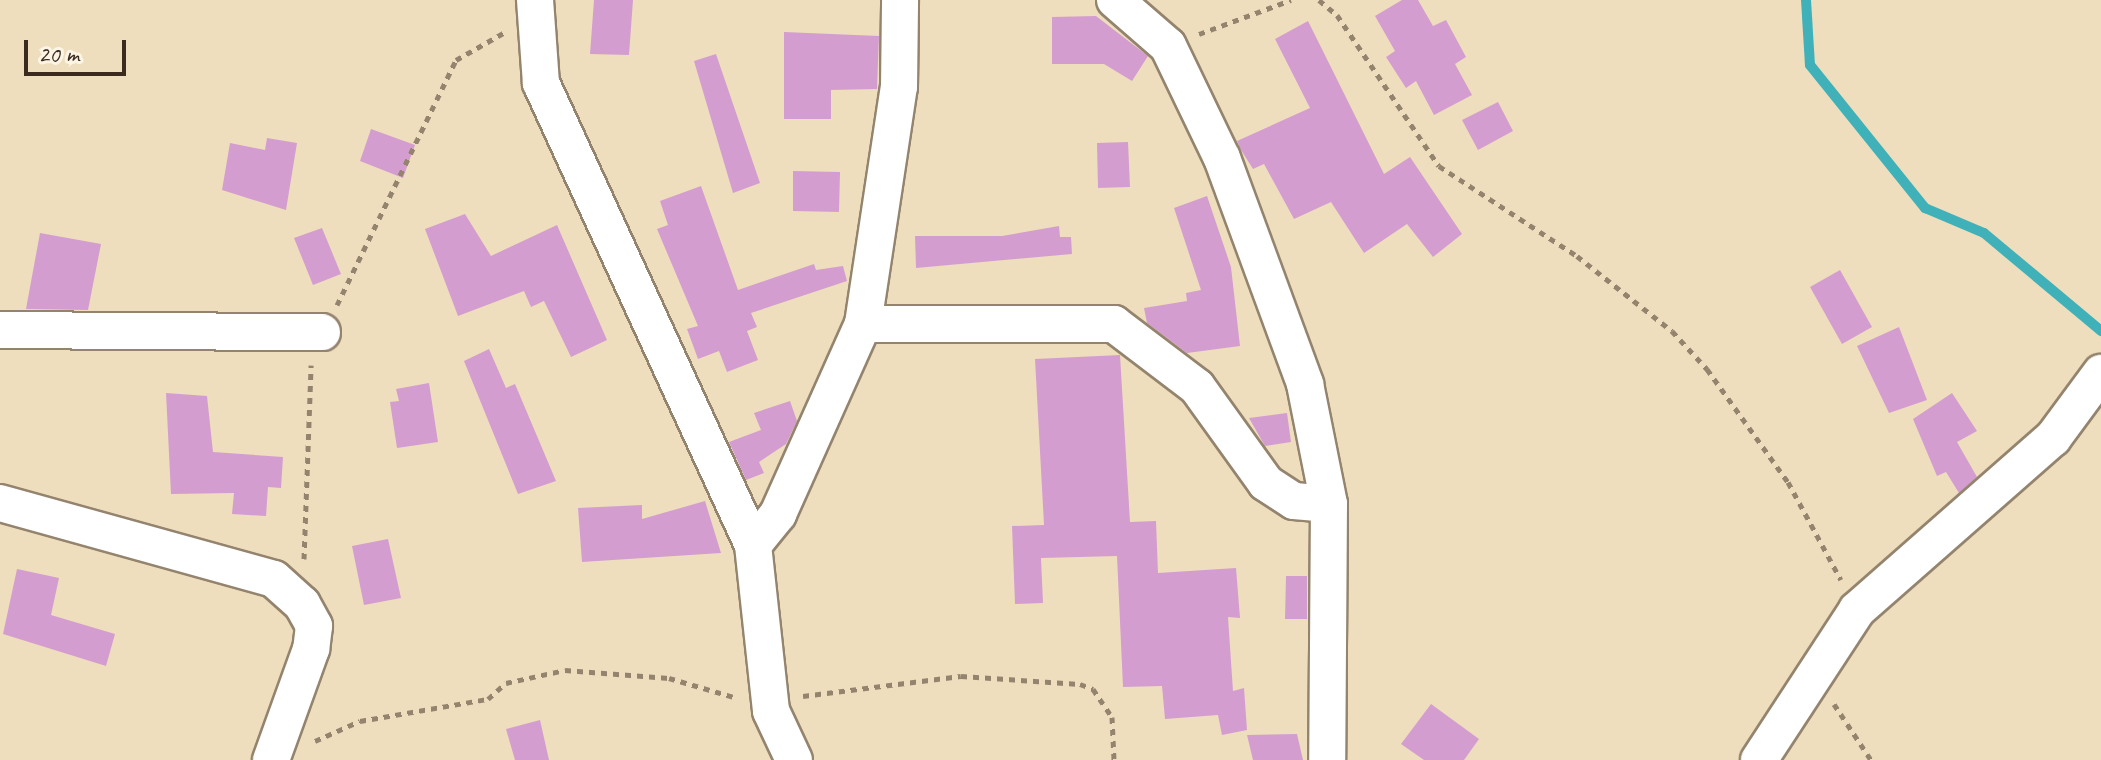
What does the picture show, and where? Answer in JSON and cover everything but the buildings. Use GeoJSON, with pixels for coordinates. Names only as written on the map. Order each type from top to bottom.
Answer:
{"type":"FeatureCollection","features":[{"type":"Feature","properties":{"kind":"street"},"geometry":{"type":"LineString","coordinates":[[753,545],[778,514],[863,324],[899,87],[900,0]]}},
{"type":"Feature","properties":{"kind":"street"},"geometry":{"type":"LineString","coordinates":[[1115,0],[1168,46],[1222,158],[1305,384],[1329,504],[1327,760]]}},
{"type":"Feature","properties":{"kind":"street"},"geometry":{"type":"LineString","coordinates":[[533,10],[541,83],[753,545],[771,705],[794,760]]}},
{"type":"Feature","properties":{"kind":"street"},"geometry":{"type":"LineString","coordinates":[[863,324],[1114,324],[1197,387],[1273,489],[1294,501],[1329,504]]}},
{"type":"Feature","properties":{"kind":"street"},"geometry":{"type":"LineString","coordinates":[[0,330],[322,332]]}},
{"type":"Feature","properties":{"kind":"street"},"geometry":{"type":"LineString","coordinates":[[1759,760],[1815,682],[1857,610],[2053,438],[2101,373]]}},
{"type":"Feature","properties":{"kind":"street"},"geometry":{"type":"LineString","coordinates":[[0,503],[274,579],[302,604],[314,626],[311,649],[274,749]]}},
{"type":"Feature","properties":{"kind":"path"},"geometry":{"type":"LineString","coordinates":[[1168,46],[1291,0]]}},
{"type":"Feature","properties":{"kind":"path"},"geometry":{"type":"LineString","coordinates":[[1319,0],[1439,166],[1577,256],[1672,331],[1707,369],[1788,482],[1857,610]]}},
{"type":"Feature","properties":{"kind":"path"},"geometry":{"type":"LineString","coordinates":[[302,604],[309,378],[322,332],[456,60],[533,10]]}},
{"type":"Feature","properties":{"kind":"path"},"geometry":{"type":"LineString","coordinates":[[274,749],[321,741],[360,721],[488,699],[506,683],[565,670],[693,682],[771,705],[961,676],[1080,684],[1093,689],[1112,717],[1114,760]]}},
{"type":"Feature","properties":{"kind":"path"},"geometry":{"type":"LineString","coordinates":[[1815,682],[1871,760]]}},
{"type":"Feature","properties":{"kind":"waterway"},"geometry":{"type":"LineString","coordinates":[[1806,0],[1810,65],[1925,208],[1984,233],[2101,331]]}}]}
